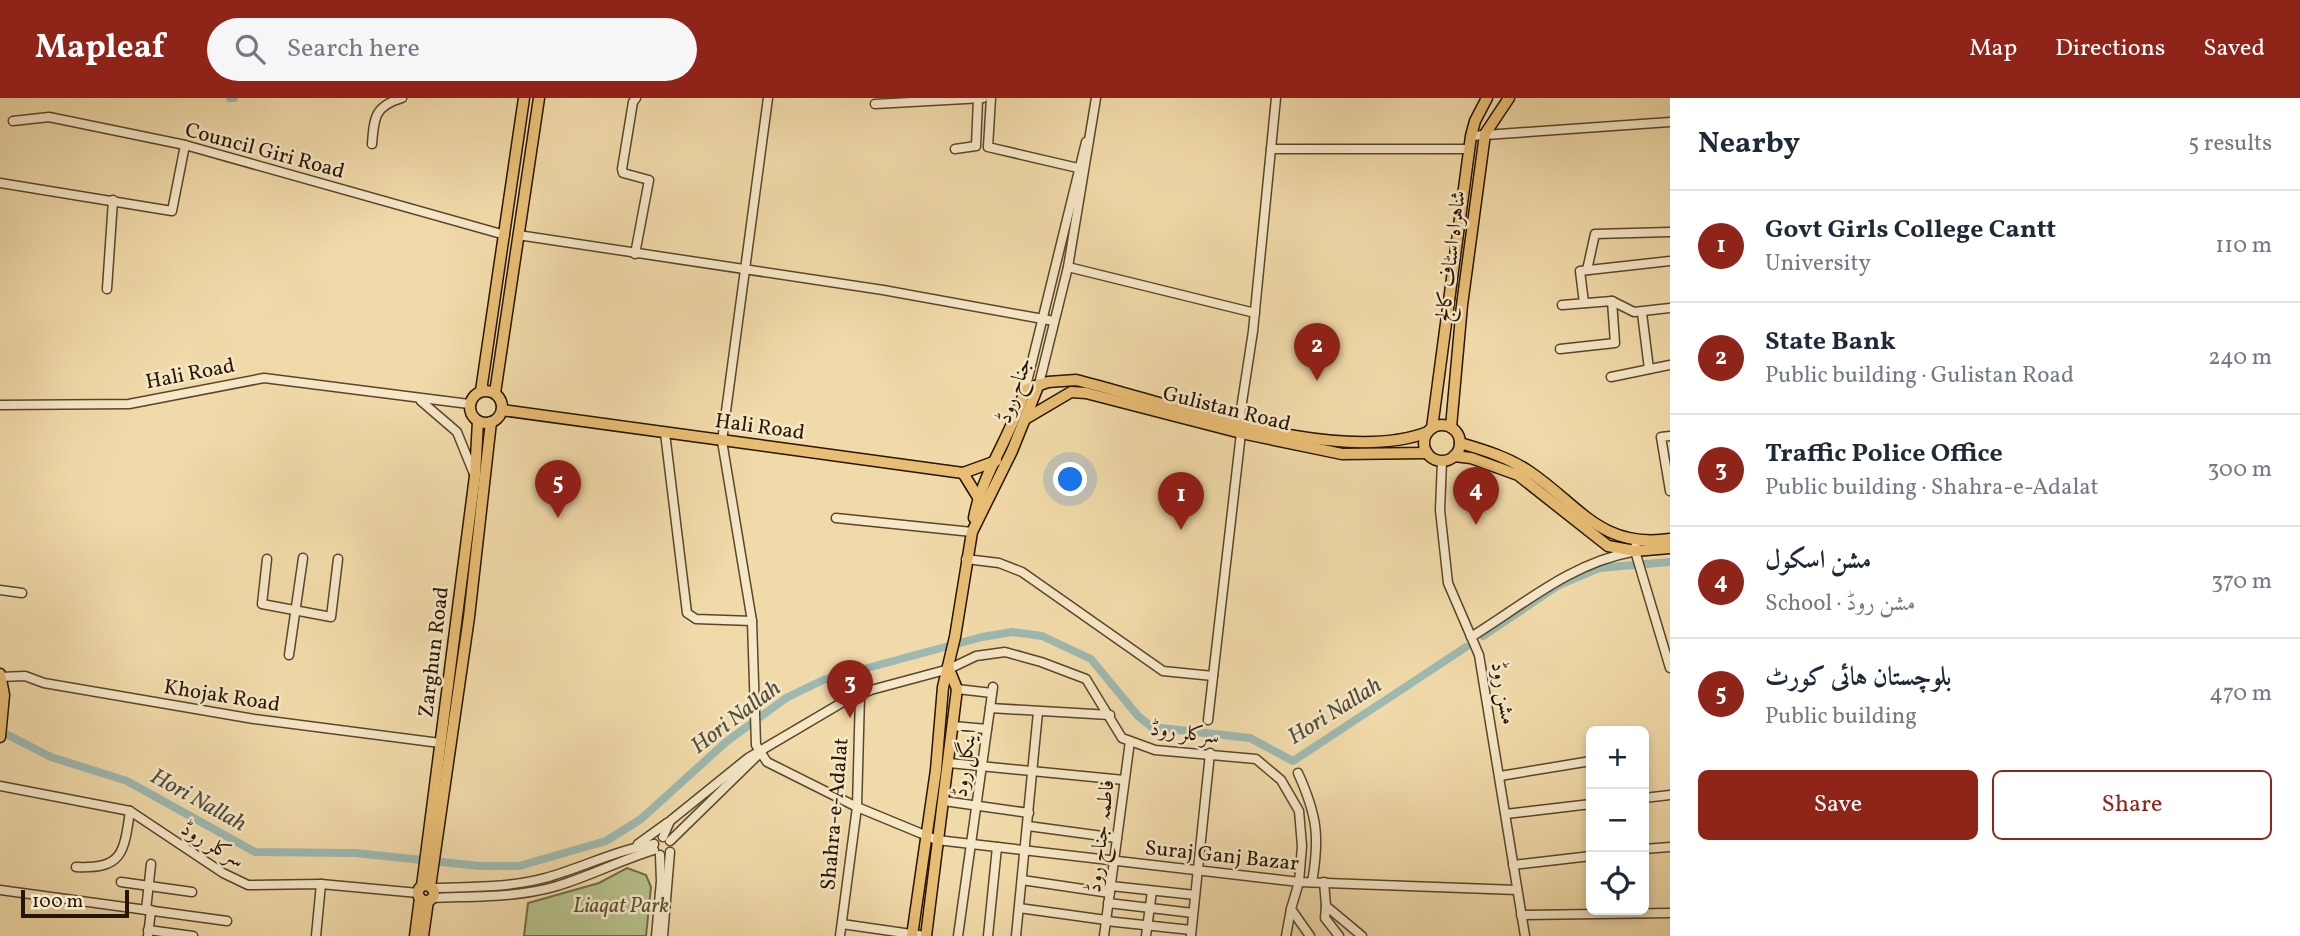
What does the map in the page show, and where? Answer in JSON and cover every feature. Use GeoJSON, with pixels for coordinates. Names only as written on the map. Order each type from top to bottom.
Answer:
{"type":"FeatureCollection","features":[{"type":"Feature","properties":{"kind":"main road"},"geometry":{"type":"LineString","coordinates":[[481,391],[495,393],[501,401],[502,410],[491,422],[478,421],[471,414],[469,404],[481,391],[524,98]]}},
{"type":"Feature","properties":{"kind":"main road"},"geometry":{"type":"LineString","coordinates":[[495,393],[539,98]]}},
{"type":"Feature","properties":{"kind":"main road","name":"شاہراہ اسٹاف کالج"},"geometry":{"type":"LineString","coordinates":[[1451,427],[1462,305],[1485,134],[1509,98]]}},
{"type":"Feature","properties":{"kind":"main road","name":"شاہراہ اسٹاف کالج"},"geometry":{"type":"LineString","coordinates":[[1430,430],[1471,136],[1486,99]]}},
{"type":"Feature","properties":{"kind":"main road","name":"Gulistan Road"},"geometry":{"type":"LineString","coordinates":[[1025,390],[1039,384],[1076,380],[1240,428],[1342,454],[1427,453]]}},
{"type":"Feature","properties":{"kind":"main road","name":"جناح روڈ"},"geometry":{"type":"LineString","coordinates":[[972,532],[1010,455],[1039,384]]}},
{"type":"Feature","properties":{"kind":"main road","name":"جناح روڈ"},"geometry":{"type":"LineString","coordinates":[[912,935],[936,770],[943,687],[955,637],[978,495],[1007,440],[1025,390]]}},
{"type":"Feature","properties":{"kind":"main road","name":"Gulistan Road"},"geometry":{"type":"LineString","coordinates":[[1026,418],[1071,392],[1240,428],[1354,444],[1384,444],[1430,430]]}},
{"type":"Feature","properties":{"kind":"main road","name":"Hali Road"},"geometry":{"type":"LineString","coordinates":[[502,410],[963,473],[1010,455]]}},
{"type":"Feature","properties":{"kind":"main road","name":"Zarghun Road"},"geometry":{"type":"LineString","coordinates":[[423,936],[440,743],[475,477],[478,421]]}},
{"type":"Feature","properties":{"kind":"main road","name":"Zarghun Road"},"geometry":{"type":"LineString","coordinates":[[415,936],[426,893],[474,573],[491,422]]}},
{"type":"Feature","properties":{"kind":"main road"},"geometry":{"type":"LineString","coordinates":[[1454,456],[1460,443],[1458,434],[1451,427],[1441,425],[1430,430],[1424,442],[1427,453],[1442,461],[1454,456],[1471,458],[1518,475],[1608,546],[1637,551],[1670,548]]}},
{"type":"Feature","properties":{"kind":"main road"},"geometry":{"type":"LineString","coordinates":[[1460,443],[1496,454],[1529,471],[1607,532],[1637,551]]}},
{"type":"Feature","properties":{"kind":"main road"},"geometry":{"type":"LineString","coordinates":[[963,473],[978,495],[982,510]]}},
{"type":"Feature","properties":{"kind":"main road"},"geometry":{"type":"LineString","coordinates":[[1637,551],[1670,539]]}},
{"type":"Feature","properties":{"kind":"main road"},"geometry":{"type":"LineString","coordinates":[[462,573],[474,573]]}},
{"type":"Feature","properties":{"kind":"main road"},"geometry":{"type":"LineString","coordinates":[[925,936],[957,689],[949,669]]}},
{"type":"Feature","properties":{"kind":"main road"},"geometry":{"type":"LineString","coordinates":[[0,733],[1,676]]}},
{"type":"Feature","properties":{"kind":"street"},"geometry":{"type":"LineString","coordinates":[[372,144],[378,111],[385,103],[402,98]]}},
{"type":"Feature","properties":{"kind":"street"},"geometry":{"type":"LineString","coordinates":[[635,254],[649,180],[623,173],[622,169],[633,102],[636,98]]}},
{"type":"Feature","properties":{"kind":"street"},"geometry":{"type":"LineString","coordinates":[[760,753],[756,745],[752,621],[722,441],[768,98]]}},
{"type":"Feature","properties":{"kind":"street"},"geometry":{"type":"LineString","coordinates":[[991,98],[988,147],[1078,169]]}},
{"type":"Feature","properties":{"kind":"street","name":"جناح روڈ"},"geometry":{"type":"LineString","coordinates":[[1025,390],[1068,267],[1096,98]]}},
{"type":"Feature","properties":{"kind":"street"},"geometry":{"type":"LineString","coordinates":[[1208,720],[1255,313],[1276,98]]}},
{"type":"Feature","properties":{"kind":"street"},"geometry":{"type":"LineString","coordinates":[[875,104],[981,99],[976,146],[955,149]]}},
{"type":"Feature","properties":{"kind":"street"},"geometry":{"type":"LineString","coordinates":[[1486,99],[1499,111]]}},
{"type":"Feature","properties":{"kind":"street","name":"جناح روڈ"},"geometry":{"type":"LineString","coordinates":[[1039,384],[1078,169],[1094,116]]}},
{"type":"Feature","properties":{"kind":"street","name":"Council Giri Road"},"geometry":{"type":"LineString","coordinates":[[13,121],[49,117],[185,145],[505,235]]}},
{"type":"Feature","properties":{"kind":"street"},"geometry":{"type":"LineString","coordinates":[[1471,136],[1670,122]]}},
{"type":"Feature","properties":{"kind":"street"},"geometry":{"type":"LineString","coordinates":[[0,183],[172,211],[185,145]]}},
{"type":"Feature","properties":{"kind":"street"},"geometry":{"type":"LineString","coordinates":[[1271,149],[1469,149]]}},
{"type":"Feature","properties":{"kind":"street"},"geometry":{"type":"LineString","coordinates":[[107,289],[113,200]]}},
{"type":"Feature","properties":{"kind":"street"},"geometry":{"type":"LineString","coordinates":[[1587,270],[1595,234],[1670,232]]}},
{"type":"Feature","properties":{"kind":"street"},"geometry":{"type":"LineString","coordinates":[[518,235],[883,290],[1049,321]]}},
{"type":"Feature","properties":{"kind":"street"},"geometry":{"type":"LineString","coordinates":[[1584,303],[1580,272],[1670,261]]}},
{"type":"Feature","properties":{"kind":"street"},"geometry":{"type":"LineString","coordinates":[[1068,267],[1255,313]]}},
{"type":"Feature","properties":{"kind":"street"},"geometry":{"type":"LineString","coordinates":[[1560,349],[1615,343],[1612,301]]}},
{"type":"Feature","properties":{"kind":"street"},"geometry":{"type":"LineString","coordinates":[[1562,305],[1612,301],[1633,312],[1642,313],[1670,308]]}},
{"type":"Feature","properties":{"kind":"street"},"geometry":{"type":"LineString","coordinates":[[1642,313],[1649,369]]}},
{"type":"Feature","properties":{"kind":"street"},"geometry":{"type":"LineString","coordinates":[[1611,377],[1670,365]]}},
{"type":"Feature","properties":{"kind":"street","name":"Hali Road"},"geometry":{"type":"LineString","coordinates":[[0,405],[129,404],[264,378],[420,400],[469,404]]}},
{"type":"Feature","properties":{"kind":"street"},"geometry":{"type":"LineString","coordinates":[[420,400],[457,432],[475,477]]}},
{"type":"Feature","properties":{"kind":"street"},"geometry":{"type":"LineString","coordinates":[[665,433],[687,613],[696,620],[752,621]]}},
{"type":"Feature","properties":{"kind":"street"},"geometry":{"type":"LineString","coordinates":[[1670,436],[1661,437],[1670,491]]}},
{"type":"Feature","properties":{"kind":"street","name":"مشن روڈ"},"geometry":{"type":"LineString","coordinates":[[1442,461],[1440,510],[1448,583],[1479,655],[1525,936]]}},
{"type":"Feature","properties":{"kind":"street"},"geometry":{"type":"LineString","coordinates":[[836,518],[972,532]]}},
{"type":"Feature","properties":{"kind":"street"},"geometry":{"type":"LineString","coordinates":[[1471,637],[1574,570],[1609,556],[1637,551],[1670,668]]}},
{"type":"Feature","properties":{"kind":"street"},"geometry":{"type":"LineString","coordinates":[[289,655],[303,558]]}},
{"type":"Feature","properties":{"kind":"street"},"geometry":{"type":"LineString","coordinates":[[267,559],[262,604],[331,617],[338,559]]}},
{"type":"Feature","properties":{"kind":"street"},"geometry":{"type":"LineString","coordinates":[[966,559],[999,563],[1022,572],[1163,671],[1213,676]]}},
{"type":"Feature","properties":{"kind":"street"},"geometry":{"type":"LineString","coordinates":[[0,590],[22,593]]}},
{"type":"Feature","properties":{"kind":"street","name":"سرکلر روڈ"},"geometry":{"type":"LineString","coordinates":[[666,839],[670,821],[748,758],[860,695],[949,669],[976,656],[1005,652],[1041,662],[1086,680],[1122,738],[1155,750],[1256,759],[1281,780],[1299,811],[1302,846],[1299,882],[1286,936]]}},
{"type":"Feature","properties":{"kind":"street","name":"Khojak Road"},"geometry":{"type":"LineString","coordinates":[[1,676],[25,676],[56,685],[254,719],[440,743]]}},
{"type":"Feature","properties":{"kind":"street","name":"اینگل روڈ"},"geometry":{"type":"LineString","coordinates":[[957,689],[992,690],[958,936]]}},
{"type":"Feature","properties":{"kind":"street","name":"Shahra-e-Adalat"},"geometry":{"type":"LineString","coordinates":[[840,936],[856,807],[860,695]]}},
{"type":"Feature","properties":{"kind":"street"},"geometry":{"type":"LineString","coordinates":[[990,708],[1110,715]]}},
{"type":"Feature","properties":{"kind":"street"},"geometry":{"type":"LineString","coordinates":[[1016,936],[1038,712]]}},
{"type":"Feature","properties":{"kind":"street"},"geometry":{"type":"LineString","coordinates":[[953,726],[987,729]]}},
{"type":"Feature","properties":{"kind":"street","name":"فاطمہ جناح روڈ"},"geometry":{"type":"LineString","coordinates":[[1104,936],[1129,741]]}},
{"type":"Feature","properties":{"kind":"street","name":"سرکلر روڈ"},"geometry":{"type":"LineString","coordinates":[[666,839],[760,753]]}},
{"type":"Feature","properties":{"kind":"street","name":"Suraj Ganj Bazar"},"geometry":{"type":"LineString","coordinates":[[760,753],[767,762],[856,807],[937,840],[1299,882],[1517,890]]}},
{"type":"Feature","properties":{"kind":"street"},"geometry":{"type":"LineString","coordinates":[[1019,908],[1191,933],[1210,753]]}},
{"type":"Feature","properties":{"kind":"street"},"geometry":{"type":"LineString","coordinates":[[1500,776],[1586,762]]}},
{"type":"Feature","properties":{"kind":"street"},"geometry":{"type":"LineString","coordinates":[[948,763],[1124,780]]}},
{"type":"Feature","properties":{"kind":"street"},"geometry":{"type":"LineString","coordinates":[[1298,773],[1312,802],[1318,831],[1312,882]]}},
{"type":"Feature","properties":{"kind":"street","name":"سرکلر روڈ"},"geometry":{"type":"LineString","coordinates":[[0,786],[130,811],[223,873],[248,885],[321,884],[426,893],[524,893],[556,886],[631,855],[656,849]]}},
{"type":"Feature","properties":{"kind":"street"},"geometry":{"type":"LineString","coordinates":[[1649,797],[1670,794]]}},
{"type":"Feature","properties":{"kind":"street"},"geometry":{"type":"LineString","coordinates":[[944,801],[1029,813]]}},
{"type":"Feature","properties":{"kind":"street"},"geometry":{"type":"LineString","coordinates":[[1506,814],[1586,805]]}},
{"type":"Feature","properties":{"kind":"street"},"geometry":{"type":"LineString","coordinates":[[76,867],[101,868],[123,852],[130,811]]}},
{"type":"Feature","properties":{"kind":"street"},"geometry":{"type":"LineString","coordinates":[[629,849],[670,821]]}},
{"type":"Feature","properties":{"kind":"street"},"geometry":{"type":"LineString","coordinates":[[1028,826],[1117,838]]}},
{"type":"Feature","properties":{"kind":"street"},"geometry":{"type":"LineString","coordinates":[[656,849],[666,839],[670,852],[663,936]]}},
{"type":"Feature","properties":{"kind":"street"},"geometry":{"type":"LineString","coordinates":[[988,936],[998,847]]}},
{"type":"Feature","properties":{"kind":"street"},"geometry":{"type":"LineString","coordinates":[[1649,849],[1670,847]]}},
{"type":"Feature","properties":{"kind":"street","name":"سرکلر روڈ"},"geometry":{"type":"LineString","coordinates":[[426,893],[544,878],[629,849],[656,849]]}},
{"type":"Feature","properties":{"kind":"street"},"geometry":{"type":"LineString","coordinates":[[656,849],[670,852]]}},
{"type":"Feature","properties":{"kind":"street"},"geometry":{"type":"LineString","coordinates":[[656,849],[662,881],[656,936]]}},
{"type":"Feature","properties":{"kind":"street"},"geometry":{"type":"LineString","coordinates":[[1513,865],[1586,857]]}},
{"type":"Feature","properties":{"kind":"street"},"geometry":{"type":"LineString","coordinates":[[151,864],[148,933],[193,936]]}},
{"type":"Feature","properties":{"kind":"street"},"geometry":{"type":"LineString","coordinates":[[1022,880],[1195,895]]}},
{"type":"Feature","properties":{"kind":"street"},"geometry":{"type":"LineString","coordinates":[[121,882],[192,892]]}},
{"type":"Feature","properties":{"kind":"street"},"geometry":{"type":"LineString","coordinates":[[1324,882],[1325,918],[1339,936]]}},
{"type":"Feature","properties":{"kind":"street"},"geometry":{"type":"LineString","coordinates":[[316,936],[321,884]]}},
{"type":"Feature","properties":{"kind":"street"},"geometry":{"type":"LineString","coordinates":[[0,890],[227,920]]}},
{"type":"Feature","properties":{"kind":"street"},"geometry":{"type":"LineString","coordinates":[[1146,936],[1152,891]]}},
{"type":"Feature","properties":{"kind":"street"},"geometry":{"type":"LineString","coordinates":[[1108,903],[1193,913]]}},
{"type":"Feature","properties":{"kind":"street"},"geometry":{"type":"LineString","coordinates":[[1325,906],[1362,936]]}},
{"type":"Feature","properties":{"kind":"street"},"geometry":{"type":"LineString","coordinates":[[1291,909],[1310,936]]}},
{"type":"Feature","properties":{"kind":"street"},"geometry":{"type":"LineString","coordinates":[[1521,915],[1670,913]]}},
{"type":"Feature","properties":{"kind":"street"},"geometry":{"type":"LineString","coordinates":[[842,924],[925,936]]}},
{"type":"Feature","properties":{"kind":"green space","name":"Liaqat Park"},"geometry":{"type":"Polygon","coordinates":[[[627,868],[646,875],[651,887],[646,936],[524,936],[528,903],[599,883],[627,868]]]}},
{"type":"Feature","properties":{"kind":"waterway"},"geometry":{"type":"LineString","coordinates":[[1483,636],[1559,585],[1599,568],[1670,562]]}},
{"type":"Feature","properties":{"kind":"waterway","name":"Hori Nallah"},"geometry":{"type":"LineString","coordinates":[[0,731],[51,757],[127,781],[255,852],[355,853],[480,866],[519,866],[606,841],[641,819],[726,742],[786,698],[823,680],[982,637],[1012,632],[1042,636],[1091,659],[1138,716],[1152,727],[1250,738],[1293,761],[1466,647]]}},
{"type":"Feature","properties":{"kind":"place","name":"State Bank"},"geometry":{"type":"Point","coordinates":[1317,381]}},
{"type":"Feature","properties":{"kind":"place","name":"بلوچستان ہائی کورٹ"},"geometry":{"type":"Point","coordinates":[558,518]}},
{"type":"Feature","properties":{"kind":"place","name":"مشن اسکول"},"geometry":{"type":"Point","coordinates":[1476,525]}},
{"type":"Feature","properties":{"kind":"place","name":"Govt Girls College Cantt"},"geometry":{"type":"Point","coordinates":[1181,530]}},
{"type":"Feature","properties":{"kind":"place","name":"Traffic Police Office"},"geometry":{"type":"Point","coordinates":[850,718]}}]}
